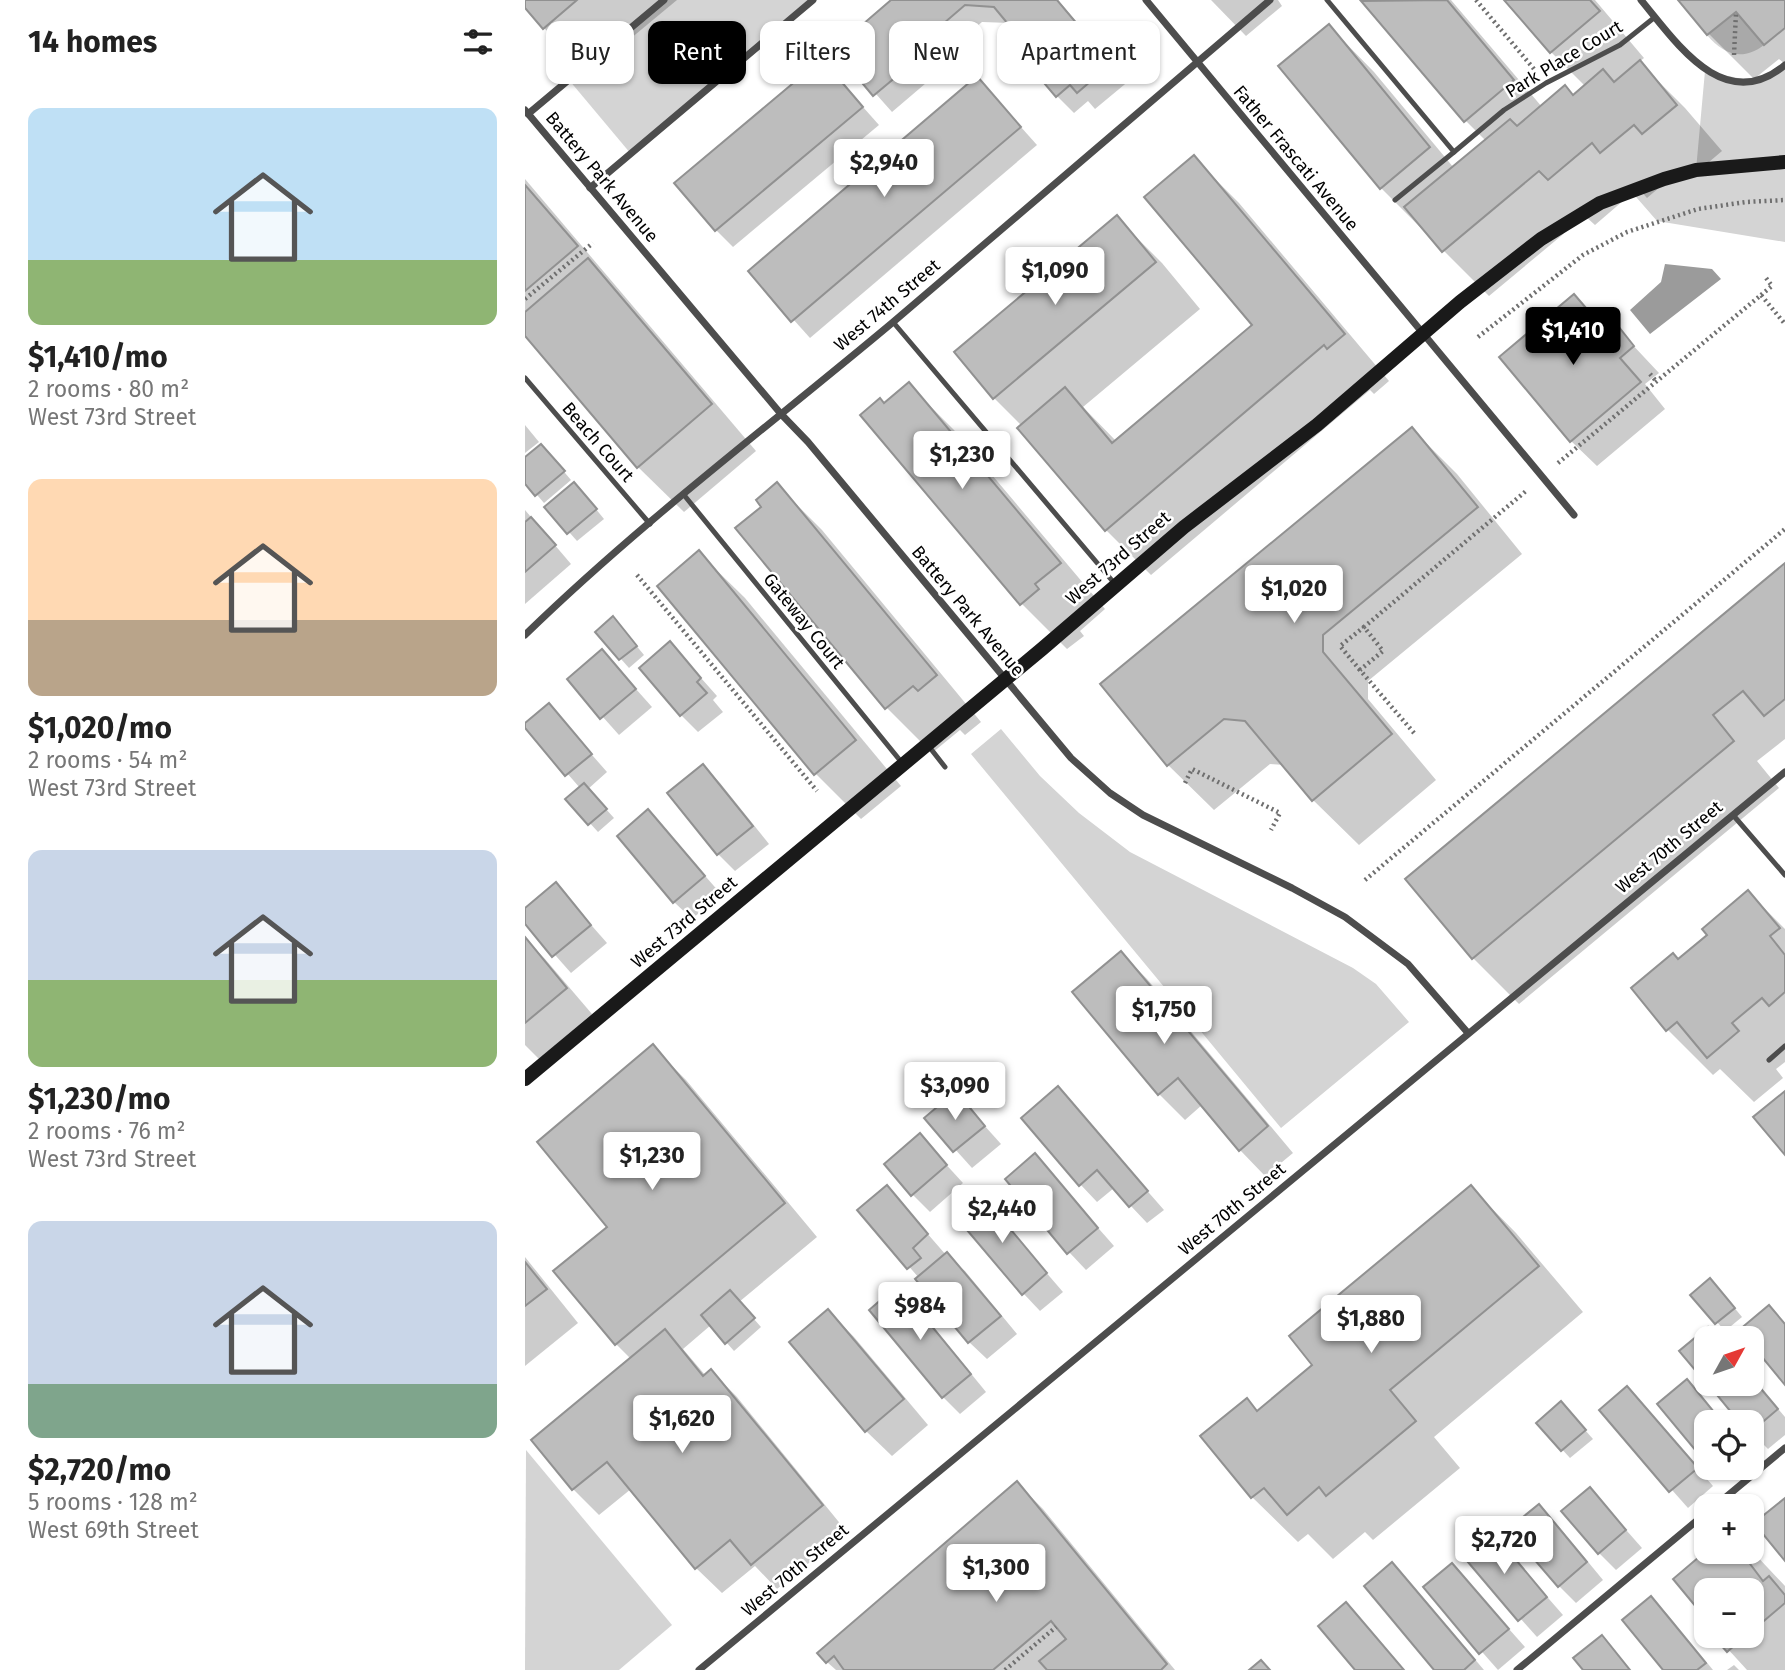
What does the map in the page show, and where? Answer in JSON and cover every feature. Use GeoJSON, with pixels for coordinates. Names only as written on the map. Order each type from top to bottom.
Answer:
{"type":"FeatureCollection","features":[{"type":"Feature","properties":{"kind":"street"},"geometry":{"type":"LineString","coordinates":[[527,112],[664,0]]}},
{"type":"Feature","properties":{"kind":"street"},"geometry":{"type":"LineString","coordinates":[[590,188],[813,0]]}},
{"type":"Feature","properties":{"kind":"street","name":"Father Frascati Avenue"},"geometry":{"type":"LineString","coordinates":[[1146,0],[1574,515]]}},
{"type":"Feature","properties":{"kind":"street","name":"West 74th Street"},"geometry":{"type":"LineString","coordinates":[[525,635],[560,601],[684,495],[893,322],[1270,0]]}},
{"type":"Feature","properties":{"kind":"street"},"geometry":{"type":"LineString","coordinates":[[1641,0],[1687,55],[1705,71],[1725,80],[1752,81],[1777,72],[1785,65]]}},
{"type":"Feature","properties":{"kind":"street","name":"Battery Park Avenue"},"geometry":{"type":"LineString","coordinates":[[527,112],[781,414],[808,442],[1071,758],[1110,793],[1143,815],[1345,917],[1408,964],[1468,1033]]}},
{"type":"Feature","properties":{"kind":"street","name":"West 73rd Street"},"geometry":{"type":"LineString","coordinates":[[525,1079],[1005,680],[1184,527],[1317,425],[1422,335],[1541,239],[1600,203],[1630,190],[1696,170],[1785,162]]}},
{"type":"Feature","properties":{"kind":"street","name":"West 70th Street"},"geometry":{"type":"LineString","coordinates":[[699,1670],[1785,772]]}},
{"type":"Feature","properties":{"kind":"street"},"geometry":{"type":"LineString","coordinates":[[1730,1494],[1785,1448]]}},
{"type":"Feature","properties":{"kind":"street"},"geometry":{"type":"LineString","coordinates":[[1517,1670],[1694,1523]]}},
{"type":"Feature","properties":{"kind":"lane"},"geometry":{"type":"LineString","coordinates":[[1327,0],[1454,152]]}},
{"type":"Feature","properties":{"kind":"lane","name":"Park Place Court"},"geometry":{"type":"LineString","coordinates":[[1395,200],[1504,110],[1546,83],[1620,45],[1655,17]]}},
{"type":"Feature","properties":{"kind":"lane"},"geometry":{"type":"LineString","coordinates":[[893,322],[1116,585]]}},
{"type":"Feature","properties":{"kind":"lane","name":"Beach Court"},"geometry":{"type":"LineString","coordinates":[[525,378],[650,524]]}},
{"type":"Feature","properties":{"kind":"lane","name":"Gateway Court"},"geometry":{"type":"LineString","coordinates":[[684,495],[903,765]]}},
{"type":"Feature","properties":{"kind":"lane"},"geometry":{"type":"LineString","coordinates":[[927,744],[945,767]]}},
{"type":"Feature","properties":{"kind":"lane"},"geometry":{"type":"LineString","coordinates":[[1733,815],[1785,875]]}},
{"type":"Feature","properties":{"kind":"lane"},"geometry":{"type":"LineString","coordinates":[[1769,1060],[1785,1046]]}},
{"type":"Feature","properties":{"kind":"path"},"geometry":{"type":"LineString","coordinates":[[1476,0],[1546,83]]}},
{"type":"Feature","properties":{"kind":"path"},"geometry":{"type":"LineString","coordinates":[[1734,55],[1736,12]]}},
{"type":"Feature","properties":{"kind":"path"},"geometry":{"type":"LineString","coordinates":[[1478,338],[1583,254],[1627,232],[1698,209],[1785,200]]}},
{"type":"Feature","properties":{"kind":"path"},"geometry":{"type":"LineString","coordinates":[[525,299],[593,243]]}},
{"type":"Feature","properties":{"kind":"path"},"geometry":{"type":"LineString","coordinates":[[1414,733],[1341,646],[1772,286],[1766,278]]}},
{"type":"Feature","properties":{"kind":"path"},"geometry":{"type":"LineString","coordinates":[[1761,295],[1785,324]]}},
{"type":"Feature","properties":{"kind":"path"},"geometry":{"type":"LineString","coordinates":[[1650,374],[1657,382]]}},
{"type":"Feature","properties":{"kind":"path"},"geometry":{"type":"LineString","coordinates":[[1551,453],[1559,464]]}},
{"type":"Feature","properties":{"kind":"path"},"geometry":{"type":"LineString","coordinates":[[1365,880],[1785,529]]}},
{"type":"Feature","properties":{"kind":"path"},"geometry":{"type":"LineString","coordinates":[[638,575],[817,791]]}},
{"type":"Feature","properties":{"kind":"path"},"geometry":{"type":"LineString","coordinates":[[1360,670],[1383,651],[1364,627]]}},
{"type":"Feature","properties":{"kind":"path"},"geometry":{"type":"LineString","coordinates":[[1185,783],[1192,769],[1280,813],[1271,830]]}},
{"type":"Feature","properties":{"kind":"path"},"geometry":{"type":"LineString","coordinates":[[1005,1670],[1056,1627]]}},
{"type":"Feature","properties":{"kind":"shaded area"},"geometry":{"type":"Polygon","coordinates":[[[664,0],[813,0],[788,21],[760,21],[760,45],[746,57],[746,21],[648,21],[648,84],[714,84],[631,154],[572,84],[634,84],[634,25],[664,0]]]}},
{"type":"Feature","properties":{"kind":"shaded area"},"geometry":{"type":"Polygon","coordinates":[[[1736,12],[1764,45],[1748,53],[1733,54],[1713,42],[1707,35],[1736,12]]]}},
{"type":"Feature","properties":{"kind":"shaded area"},"geometry":{"type":"Polygon","coordinates":[[[1785,65],[1785,242],[1657,221],[1630,190],[1696,170],[1705,71],[1752,81],[1785,65]]]}},
{"type":"Feature","properties":{"kind":"shaded area"},"geometry":{"type":"Polygon","coordinates":[[[1665,264],[1712,269],[1721,279],[1650,334],[1630,310],[1661,282],[1665,264]]]}},
{"type":"Feature","properties":{"kind":"shaded area"},"geometry":{"type":"Polygon","coordinates":[[[1001,729],[1040,776],[1079,813],[1130,852],[1353,968],[1376,984],[1409,1022],[1281,1128],[971,754],[1001,729]]]}},
{"type":"Feature","properties":{"kind":"shaded area"},"geometry":{"type":"Polygon","coordinates":[[[526,1450],[672,1625],[619,1670],[525,1670],[526,1450]]]}},
{"type":"Feature","properties":{"kind":"building"},"geometry":{"type":"Polygon","coordinates":[[[525,0],[577,0],[552,21],[546,21],[543,29],[525,8],[525,0]]]}},
{"type":"Feature","properties":{"kind":"building"},"geometry":{"type":"Polygon","coordinates":[[[891,0],[1057,0],[1075,21],[1006,21],[994,7],[965,5],[946,21],[889,21],[889,83],[873,96],[863,84],[875,84],[875,21],[867,21],[891,0]]]}},
{"type":"Feature","properties":{"kind":"building"},"geometry":{"type":"Polygon","coordinates":[[[1447,0],[1514,80],[1464,122],[1361,1],[1447,0]]]}},
{"type":"Feature","properties":{"kind":"building"},"geometry":{"type":"Polygon","coordinates":[[[1504,0],[1590,0],[1600,11],[1550,53],[1504,0]]]}},
{"type":"Feature","properties":{"kind":"building"},"geometry":{"type":"Polygon","coordinates":[[[1678,0],[1785,0],[1785,28],[1764,45],[1736,12],[1707,35],[1678,0]]]}},
{"type":"Feature","properties":{"kind":"building"},"geometry":{"type":"Polygon","coordinates":[[[1329,24],[1430,147],[1380,189],[1278,66],[1329,24]]]}},
{"type":"Feature","properties":{"kind":"building"},"geometry":{"type":"Polygon","coordinates":[[[1640,60],[1677,105],[1642,134],[1634,125],[1600,153],[1592,143],[1548,180],[1539,171],[1442,252],[1404,207],[1510,119],[1517,126],[1565,85],[1573,95],[1603,69],[1614,82],[1640,60]]]}},
{"type":"Feature","properties":{"kind":"building"},"geometry":{"type":"Polygon","coordinates":[[[983,83],[1021,127],[791,322],[748,271],[968,84],[983,83]]]}},
{"type":"Feature","properties":{"kind":"building"},"geometry":{"type":"Polygon","coordinates":[[[792,84],[843,84],[863,107],[715,231],[674,183],[792,84]]]}},
{"type":"Feature","properties":{"kind":"building"},"geometry":{"type":"Polygon","coordinates":[[[1045,84],[1087,84],[1077,93],[1070,85],[1056,97],[1045,84]]]}},
{"type":"Feature","properties":{"kind":"building"},"geometry":{"type":"Polygon","coordinates":[[[1194,155],[1345,334],[1327,349],[1324,345],[1105,531],[1017,428],[1065,387],[1112,443],[1252,325],[1144,197],[1194,155]]]}},
{"type":"Feature","properties":{"kind":"building"},"geometry":{"type":"Polygon","coordinates":[[[525,185],[578,246],[525,291],[525,185]]]}},
{"type":"Feature","properties":{"kind":"building"},"geometry":{"type":"Polygon","coordinates":[[[1117,215],[1156,262],[993,399],[954,352],[1117,215]]]}},
{"type":"Feature","properties":{"kind":"building"},"geometry":{"type":"Polygon","coordinates":[[[588,258],[712,404],[637,468],[525,336],[525,312],[588,258]]]}},
{"type":"Feature","properties":{"kind":"building"},"geometry":{"type":"Polygon","coordinates":[[[1574,294],[1604,329],[1614,321],[1634,346],[1620,358],[1641,382],[1570,442],[1499,357],[1574,294]]]}},
{"type":"Feature","properties":{"kind":"building"},"geometry":{"type":"Polygon","coordinates":[[[909,382],[1061,563],[1035,584],[1039,589],[1020,605],[860,415],[880,398],[884,403],[909,382]]]}},
{"type":"Feature","properties":{"kind":"building"},"geometry":{"type":"Polygon","coordinates":[[[1412,427],[1478,507],[1323,635],[1323,652],[1392,734],[1312,801],[1245,721],[1224,719],[1167,766],[1100,684],[1412,427]]]}},
{"type":"Feature","properties":{"kind":"building"},"geometry":{"type":"Polygon","coordinates":[[[541,444],[565,471],[535,496],[525,484],[525,457],[541,444]]]}},
{"type":"Feature","properties":{"kind":"building"},"geometry":{"type":"Polygon","coordinates":[[[574,482],[597,509],[567,534],[544,507],[574,482]]]}},
{"type":"Feature","properties":{"kind":"building"},"geometry":{"type":"Polygon","coordinates":[[[777,482],[937,675],[918,691],[913,686],[885,709],[735,528],[761,507],[756,500],[777,482]]]}},
{"type":"Feature","properties":{"kind":"building"},"geometry":{"type":"Polygon","coordinates":[[[531,517],[556,545],[525,572],[525,522],[531,517]]]}},
{"type":"Feature","properties":{"kind":"building"},"geometry":{"type":"Polygon","coordinates":[[[699,550],[856,740],[814,775],[657,586],[699,550]]]}},
{"type":"Feature","properties":{"kind":"building"},"geometry":{"type":"Polygon","coordinates":[[[1785,563],[1785,699],[1764,716],[1743,691],[1713,715],[1734,741],[1472,959],[1405,879],[1785,563]]]}},
{"type":"Feature","properties":{"kind":"building"},"geometry":{"type":"Polygon","coordinates":[[[613,616],[637,646],[619,660],[595,632],[613,616]]]}},
{"type":"Feature","properties":{"kind":"building"},"geometry":{"type":"Polygon","coordinates":[[[670,641],[701,678],[697,682],[707,693],[680,716],[639,668],[670,641]]]}},
{"type":"Feature","properties":{"kind":"building"},"geometry":{"type":"Polygon","coordinates":[[[602,649],[636,689],[600,719],[567,679],[602,649]]]}},
{"type":"Feature","properties":{"kind":"building"},"geometry":{"type":"Polygon","coordinates":[[[549,703],[592,754],[565,776],[525,728],[525,723],[549,703]]]}},
{"type":"Feature","properties":{"kind":"building"},"geometry":{"type":"Polygon","coordinates":[[[703,764],[753,826],[717,855],[667,793],[703,764]]]}},
{"type":"Feature","properties":{"kind":"building"},"geometry":{"type":"Polygon","coordinates":[[[584,783],[607,809],[588,825],[565,799],[584,783]]]}},
{"type":"Feature","properties":{"kind":"building"},"geometry":{"type":"Polygon","coordinates":[[[648,809],[705,876],[673,903],[617,836],[648,809]]]}},
{"type":"Feature","properties":{"kind":"building"},"geometry":{"type":"Polygon","coordinates":[[[556,882],[591,925],[552,957],[525,924],[525,908],[556,882]]]}},
{"type":"Feature","properties":{"kind":"building"},"geometry":{"type":"Polygon","coordinates":[[[1748,890],[1780,928],[1770,936],[1785,955],[1785,992],[1769,1006],[1762,998],[1732,1023],[1739,1031],[1707,1058],[1677,1022],[1666,1031],[1631,988],[1673,953],[1678,959],[1707,935],[1702,929],[1748,890]]]}},
{"type":"Feature","properties":{"kind":"building"},"geometry":{"type":"Polygon","coordinates":[[[525,937],[567,988],[525,1023],[525,937]]]}},
{"type":"Feature","properties":{"kind":"building"},"geometry":{"type":"Polygon","coordinates":[[[1121,951],[1268,1126],[1239,1151],[1178,1078],[1158,1095],[1072,992],[1121,951]]]}},
{"type":"Feature","properties":{"kind":"building"},"geometry":{"type":"Polygon","coordinates":[[[653,1044],[785,1203],[615,1345],[553,1271],[607,1227],[537,1142],[653,1044]]]}},
{"type":"Feature","properties":{"kind":"building"},"geometry":{"type":"Polygon","coordinates":[[[1058,1086],[1148,1191],[1129,1207],[1097,1170],[1079,1186],[1021,1118],[1058,1086]]]}},
{"type":"Feature","properties":{"kind":"building"},"geometry":{"type":"Polygon","coordinates":[[[956,1091],[985,1126],[953,1152],[924,1118],[956,1091]]]}},
{"type":"Feature","properties":{"kind":"building"},"geometry":{"type":"Polygon","coordinates":[[[1785,1091],[1785,1155],[1753,1117],[1785,1091]]]}},
{"type":"Feature","properties":{"kind":"building"},"geometry":{"type":"Polygon","coordinates":[[[920,1133],[947,1165],[911,1196],[884,1164],[920,1133]]]}},
{"type":"Feature","properties":{"kind":"building"},"geometry":{"type":"Polygon","coordinates":[[[1035,1153],[1098,1228],[1067,1254],[1005,1179],[1035,1153]]]}},
{"type":"Feature","properties":{"kind":"building"},"geometry":{"type":"Polygon","coordinates":[[[887,1185],[928,1234],[913,1248],[921,1258],[907,1269],[857,1210],[887,1185]]]}},
{"type":"Feature","properties":{"kind":"building"},"geometry":{"type":"Polygon","coordinates":[[[1471,1185],[1539,1266],[1390,1390],[1416,1421],[1326,1496],[1319,1487],[1287,1515],[1264,1488],[1251,1498],[1200,1436],[1247,1398],[1257,1411],[1312,1365],[1289,1336],[1471,1185]]]}},
{"type":"Feature","properties":{"kind":"building"},"geometry":{"type":"Polygon","coordinates":[[[982,1195],[1047,1273],[1022,1295],[956,1217],[982,1195]]]}},
{"type":"Feature","properties":{"kind":"building"},"geometry":{"type":"Polygon","coordinates":[[[947,1252],[1001,1316],[968,1343],[915,1279],[947,1252]]]}},
{"type":"Feature","properties":{"kind":"building"},"geometry":{"type":"Polygon","coordinates":[[[525,1262],[547,1289],[525,1306],[525,1262]]]}},
{"type":"Feature","properties":{"kind":"building"},"geometry":{"type":"Polygon","coordinates":[[[1710,1278],[1735,1308],[1715,1324],[1690,1295],[1710,1278]]]}},
{"type":"Feature","properties":{"kind":"building"},"geometry":{"type":"Polygon","coordinates":[[[898,1285],[971,1374],[942,1398],[869,1310],[898,1285]]]}},
{"type":"Feature","properties":{"kind":"building"},"geometry":{"type":"Polygon","coordinates":[[[730,1290],[755,1318],[725,1344],[701,1315],[730,1290]]]}},
{"type":"Feature","properties":{"kind":"building"},"geometry":{"type":"Polygon","coordinates":[[[1769,1305],[1785,1324],[1785,1385],[1764,1360],[1764,1326],[1744,1326],[1769,1305]]]}},
{"type":"Feature","properties":{"kind":"building"},"geometry":{"type":"Polygon","coordinates":[[[828,1309],[904,1399],[865,1432],[789,1342],[828,1309]]]}},
{"type":"Feature","properties":{"kind":"building"},"geometry":{"type":"Polygon","coordinates":[[[665,1329],[703,1376],[711,1369],[823,1505],[751,1565],[730,1540],[695,1569],[607,1462],[572,1490],[531,1440],[665,1329]]]}},
{"type":"Feature","properties":{"kind":"building"},"geometry":{"type":"Polygon","coordinates":[[[1694,1339],[1694,1369],[1679,1351],[1694,1339]]]}},
{"type":"Feature","properties":{"kind":"building"},"geometry":{"type":"Polygon","coordinates":[[[1687,1379],[1694,1388],[1694,1396],[1701,1396],[1712,1410],[1694,1410],[1694,1449],[1657,1404],[1687,1379]]]}},
{"type":"Feature","properties":{"kind":"building"},"geometry":{"type":"Polygon","coordinates":[[[1627,1386],[1694,1463],[1694,1471],[1669,1492],[1599,1410],[1627,1386]]]}},
{"type":"Feature","properties":{"kind":"building"},"geometry":{"type":"Polygon","coordinates":[[[1764,1392],[1778,1409],[1764,1421],[1764,1410],[1729,1410],[1718,1396],[1764,1396],[1764,1392]]]}},
{"type":"Feature","properties":{"kind":"building"},"geometry":{"type":"Polygon","coordinates":[[[1561,1401],[1586,1430],[1561,1451],[1536,1423],[1561,1401]]]}},
{"type":"Feature","properties":{"kind":"building"},"geometry":{"type":"Polygon","coordinates":[[[1017,1481],[1167,1664],[1161,1670],[1047,1670],[1039,1661],[1066,1639],[1051,1621],[993,1670],[844,1670],[834,1656],[826,1663],[817,1653],[1017,1481]]]}},
{"type":"Feature","properties":{"kind":"building"},"geometry":{"type":"Polygon","coordinates":[[[1590,1487],[1626,1530],[1598,1554],[1561,1511],[1590,1487]]]}},
{"type":"Feature","properties":{"kind":"building"},"geometry":{"type":"Polygon","coordinates":[[[1785,1498],[1785,1561],[1764,1535],[1764,1515],[1785,1498]]]}},
{"type":"Feature","properties":{"kind":"building"},"geometry":{"type":"Polygon","coordinates":[[[1539,1504],[1587,1562],[1558,1587],[1508,1529],[1539,1504]]]}},
{"type":"Feature","properties":{"kind":"building"},"geometry":{"type":"Polygon","coordinates":[[[1491,1530],[1547,1597],[1518,1621],[1462,1555],[1491,1530]]]}},
{"type":"Feature","properties":{"kind":"building"},"geometry":{"type":"Polygon","coordinates":[[[1694,1561],[1694,1564],[1750,1564],[1761,1578],[1694,1578],[1694,1604],[1673,1579],[1694,1561]]]}},
{"type":"Feature","properties":{"kind":"building"},"geometry":{"type":"Polygon","coordinates":[[[1392,1562],[1475,1660],[1464,1670],[1434,1670],[1364,1586],[1392,1562]]]}},
{"type":"Feature","properties":{"kind":"building"},"geometry":{"type":"Polygon","coordinates":[[[1452,1563],[1509,1629],[1479,1654],[1423,1587],[1452,1563]]]}},
{"type":"Feature","properties":{"kind":"building"},"geometry":{"type":"Polygon","coordinates":[[[1769,1576],[1785,1595],[1785,1603],[1764,1621],[1764,1580],[1769,1576]]]}},
{"type":"Feature","properties":{"kind":"building"},"geometry":{"type":"Polygon","coordinates":[[[1651,1596],[1706,1663],[1697,1670],[1663,1670],[1622,1620],[1651,1596]]]}},
{"type":"Feature","properties":{"kind":"building"},"geometry":{"type":"Polygon","coordinates":[[[1346,1602],[1404,1670],[1355,1670],[1318,1626],[1346,1602]]]}},
{"type":"Feature","properties":{"kind":"building"},"geometry":{"type":"Polygon","coordinates":[[[1602,1635],[1630,1670],[1583,1670],[1573,1658],[1602,1635]]]}},
{"type":"Feature","properties":{"kind":"building"},"geometry":{"type":"Polygon","coordinates":[[[1261,1660],[1270,1670],[1249,1670],[1261,1660]]]}}]}
